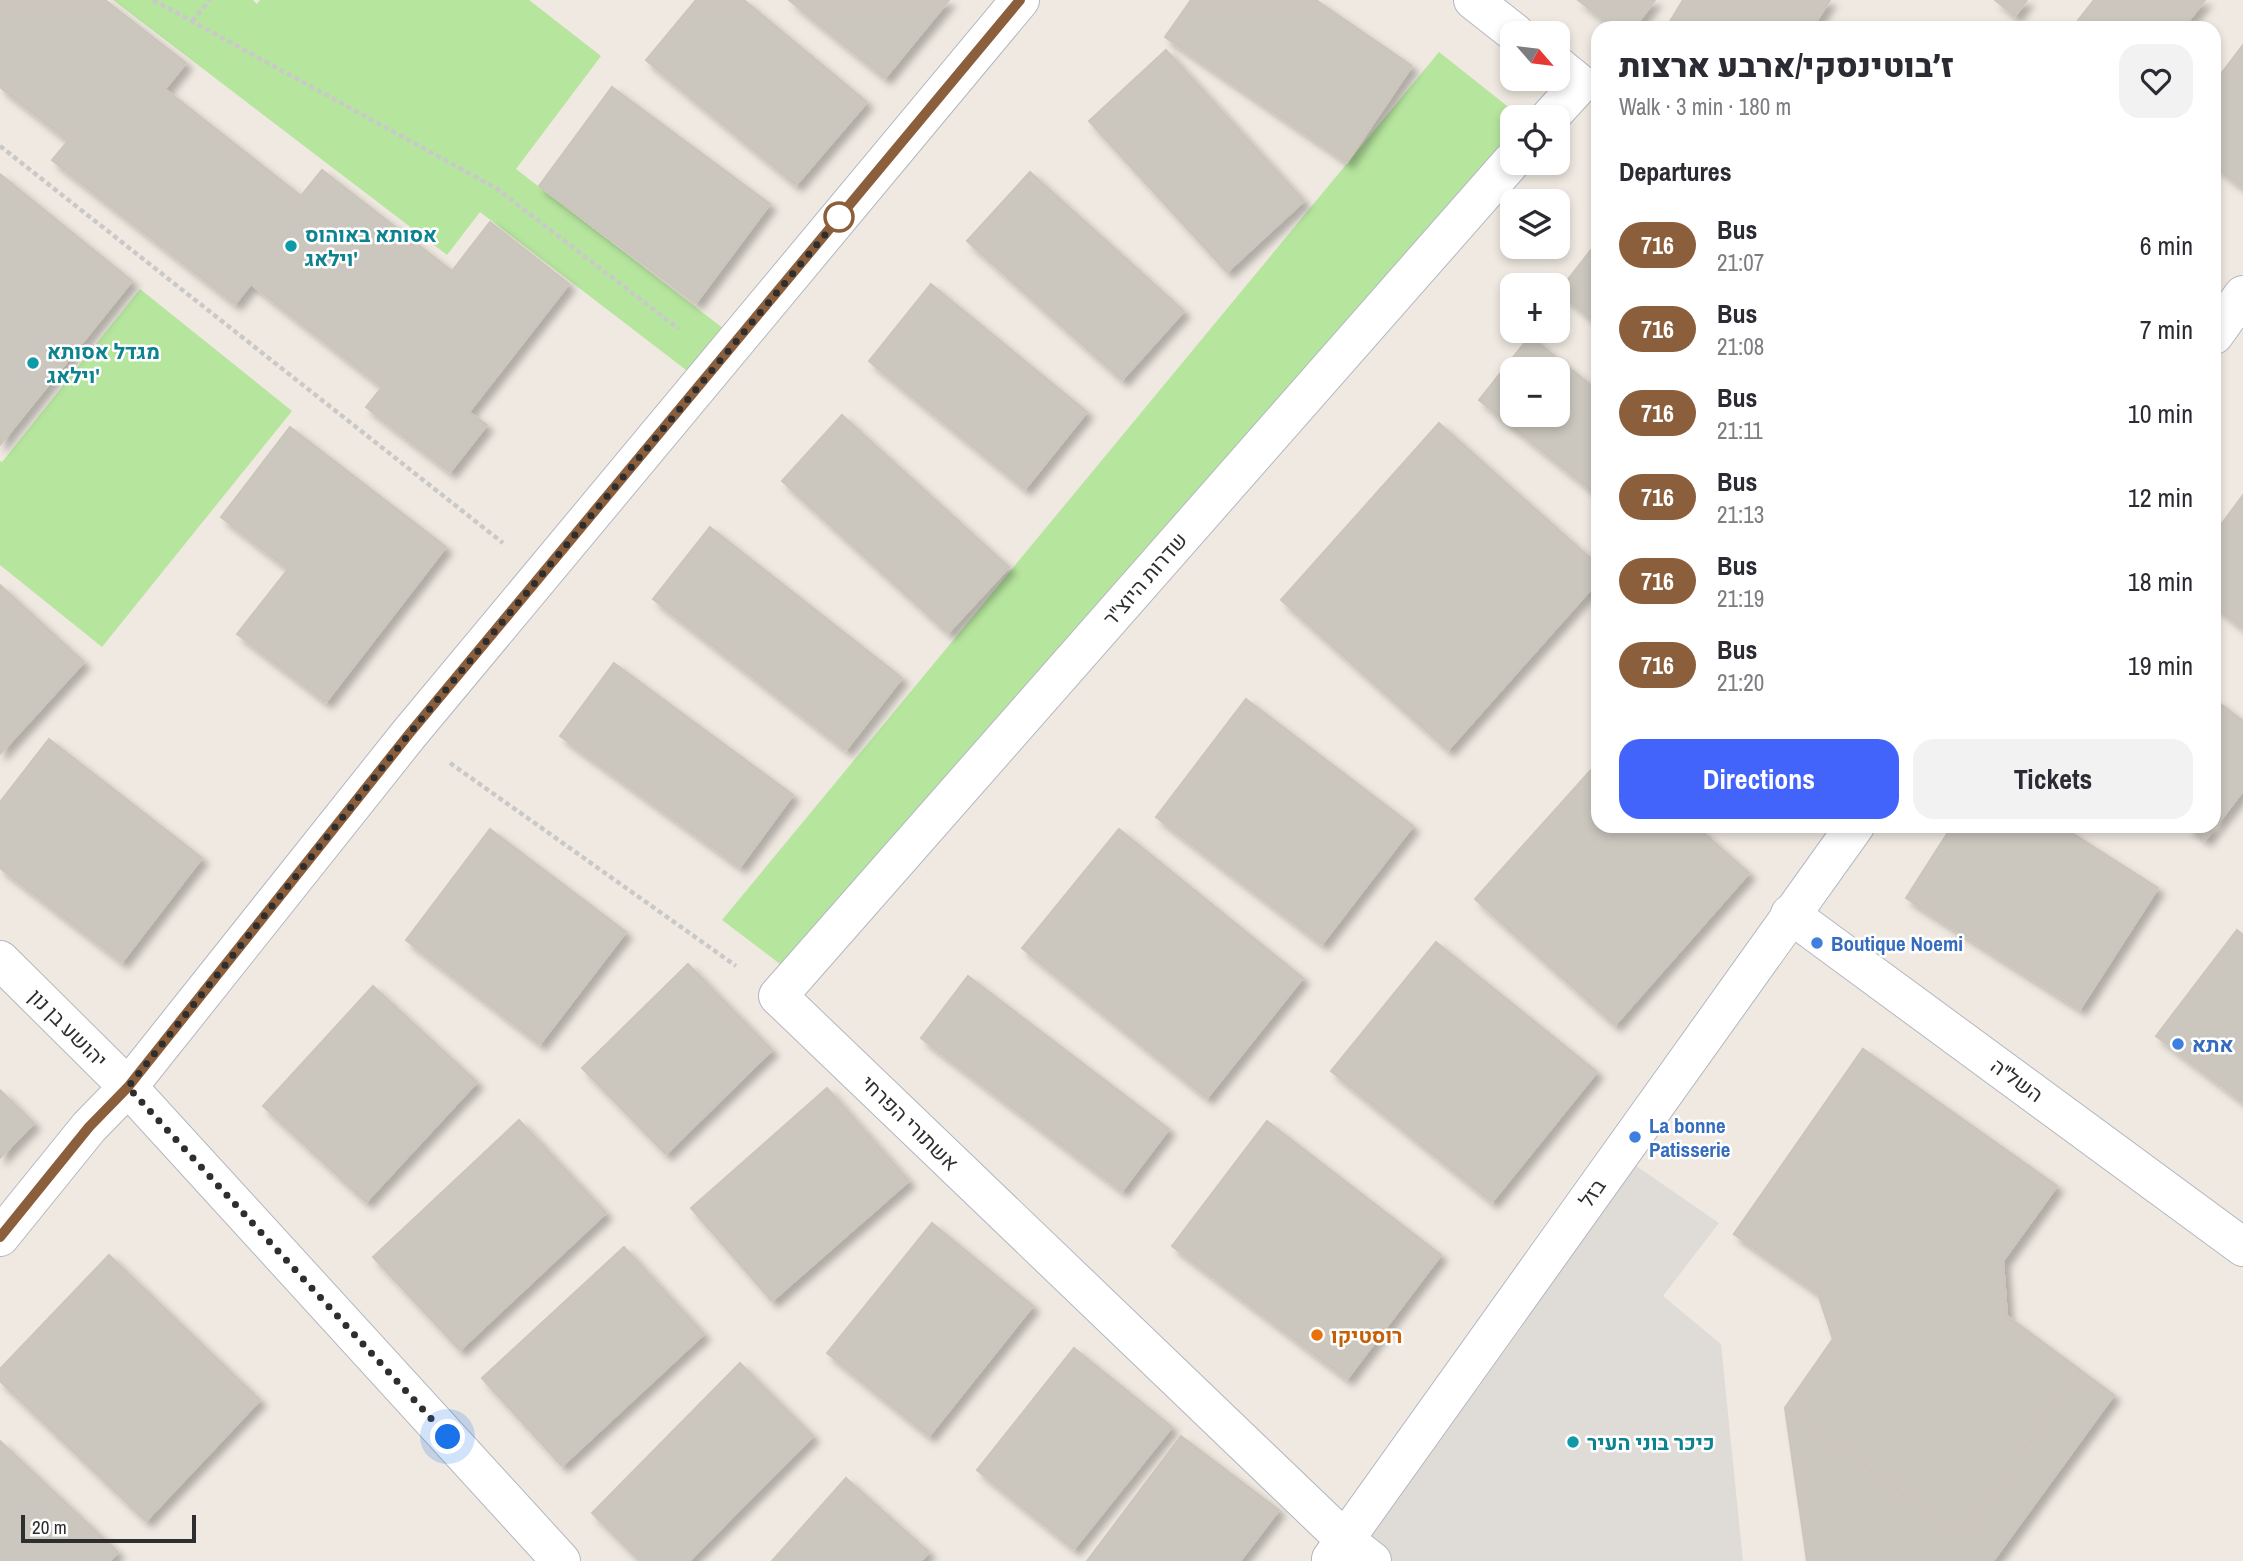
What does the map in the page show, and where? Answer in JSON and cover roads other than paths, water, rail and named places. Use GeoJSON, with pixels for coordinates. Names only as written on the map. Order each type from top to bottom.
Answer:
{"type":"FeatureCollection","features":[{"type":"Feature","properties":{"kind":"street"},"geometry":{"type":"LineString","coordinates":[[0,1237],[89,1127],[128,1087],[409,734],[1020,0]]}},
{"type":"Feature","properties":{"kind":"street"},"geometry":{"type":"LineString","coordinates":[[1473,0],[1500,21]]}},
{"type":"Feature","properties":{"kind":"street","name":"שדרות היוצ''ר"},"geometry":{"type":"LineString","coordinates":[[778,996],[1500,175]]}},
{"type":"Feature","properties":{"kind":"street"},"geometry":{"type":"LineString","coordinates":[[2221,325],[2243,295]]}},
{"type":"Feature","properties":{"kind":"street","name":"בזל"},"geometry":{"type":"LineString","coordinates":[[1349,1554],[1790,914],[1850,833]]}},
{"type":"Feature","properties":{"kind":"street","name":"השל\"ה"},"geometry":{"type":"LineString","coordinates":[[1790,914],[2243,1247]]}},
{"type":"Feature","properties":{"kind":"street","name":"יהושע בן נון"},"geometry":{"type":"LineString","coordinates":[[0,960],[128,1087],[561,1561]]}},
{"type":"Feature","properties":{"kind":"street","name":"אשתורי הפרחי"},"geometry":{"type":"LineString","coordinates":[[778,996],[1349,1554]]}},
{"type":"Feature","properties":{"kind":"place","name":"אסותא באוהוס וילאג'"},"geometry":{"type":"Point","coordinates":[291,246]}},
{"type":"Feature","properties":{"kind":"place","name":"מגדל אסותא וילאג'"},"geometry":{"type":"Point","coordinates":[33,363]}},
{"type":"Feature","properties":{"kind":"place","name":"Boutique Noemi"},"geometry":{"type":"Point","coordinates":[1817,943]}},
{"type":"Feature","properties":{"kind":"place","name":"אתא"},"geometry":{"type":"Point","coordinates":[2178,1044]}},
{"type":"Feature","properties":{"kind":"place","name":"La bonne Patisserie"},"geometry":{"type":"Point","coordinates":[1635,1137]}},
{"type":"Feature","properties":{"kind":"place","name":"רוסטיקו"},"geometry":{"type":"Point","coordinates":[1317,1335]}},
{"type":"Feature","properties":{"kind":"place","name":"כיכר בוני העיר"},"geometry":{"type":"Point","coordinates":[1573,1442]}}]}
